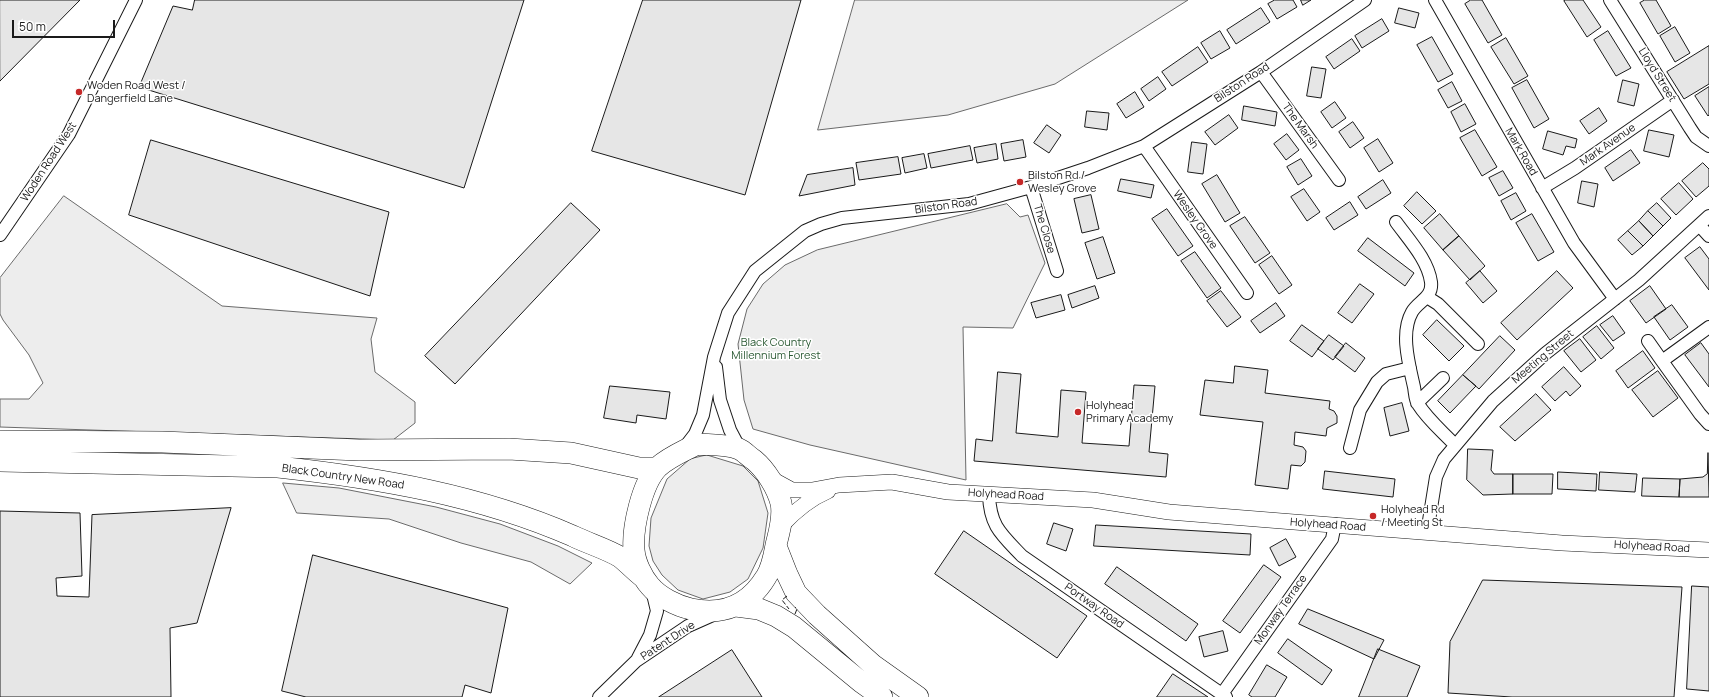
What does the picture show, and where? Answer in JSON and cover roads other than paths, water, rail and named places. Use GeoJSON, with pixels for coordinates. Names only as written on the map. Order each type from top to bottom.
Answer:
{"type":"FeatureCollection","features":[{"type":"Feature","properties":{"kind":"highway","name":"Black Country New Road"},"geometry":{"type":"LineString","coordinates":[[0,442],[162,442],[359,450],[510,449],[571,453],[639,468],[657,468]]}},
{"type":"Feature","properties":{"kind":"highway"},"geometry":{"type":"LineString","coordinates":[[647,583],[634,552],[634,538],[645,488],[657,468],[681,452],[697,444],[728,446],[740,449],[758,463],[770,478],[781,504],[781,526],[767,576],[746,599],[728,608]]}},
{"type":"Feature","properties":{"kind":"highway","name":"Black Country New Road"},"geometry":{"type":"LineString","coordinates":[[0,461],[278,467],[323,472],[431,490],[481,503],[547,525],[620,557],[666,599],[685,608],[702,611],[728,608]]}},
{"type":"Feature","properties":{"kind":"highway"},"geometry":{"type":"LineString","coordinates":[[776,546],[786,574],[796,592],[817,616],[873,665],[918,697]]}},
{"type":"Feature","properties":{"kind":"highway"},"geometry":{"type":"LineString","coordinates":[[728,608],[759,609],[776,616],[794,627],[861,682],[882,697]]}},
{"type":"Feature","properties":{"kind":"street","name":"Woden Road West"},"geometry":{"type":"LineString","coordinates":[[0,235],[69,134],[136,0]]}},
{"type":"Feature","properties":{"kind":"street","name":"Bilston Road"},"geometry":{"type":"LineString","coordinates":[[681,452],[699,427],[703,415],[714,358],[728,313],[755,271],[805,231],[821,224],[842,218],[969,204],[1031,187],[1088,168],[1144,146],[1261,72],[1365,0]]}},
{"type":"Feature","properties":{"kind":"street","name":"Mark Road"},"geometry":{"type":"LineString","coordinates":[[1435,0],[1574,243],[1615,299]]}},
{"type":"Feature","properties":{"kind":"street","name":"Lloyd Street"},"geometry":{"type":"LineString","coordinates":[[1610,0],[1696,137],[1709,146]]}},
{"type":"Feature","properties":{"kind":"street","name":"The Marsh"},"geometry":{"type":"LineString","coordinates":[[1261,72],[1339,180]]}},
{"type":"Feature","properties":{"kind":"street","name":"Mark Avenue"},"geometry":{"type":"LineString","coordinates":[[1542,188],[1575,168],[1673,100]]}},
{"type":"Feature","properties":{"kind":"street","name":"Wesley Grove"},"geometry":{"type":"LineString","coordinates":[[1144,146],[1247,293]]}},
{"type":"Feature","properties":{"kind":"street","name":"The Close"},"geometry":{"type":"LineString","coordinates":[[1031,187],[1057,271]]}},
{"type":"Feature","properties":{"kind":"street","name":"Meeting Street"},"geometry":{"type":"LineString","coordinates":[[1427,533],[1436,476],[1444,459],[1493,401],[1546,353],[1639,280],[1709,216]]}},
{"type":"Feature","properties":{"kind":"street"},"geometry":{"type":"LineString","coordinates":[[1396,222],[1421,257],[1428,271],[1431,283],[1429,294],[1413,310],[1408,322],[1406,337],[1417,403],[1425,414],[1455,445]]}},
{"type":"Feature","properties":{"kind":"street"},"geometry":{"type":"LineString","coordinates":[[1699,225],[1709,236]]}},
{"type":"Feature","properties":{"kind":"street"},"geometry":{"type":"LineString","coordinates":[[1427,297],[1438,304],[1478,344]]}},
{"type":"Feature","properties":{"kind":"street"},"geometry":{"type":"LineString","coordinates":[[1662,361],[1709,327]]}},
{"type":"Feature","properties":{"kind":"street"},"geometry":{"type":"LineString","coordinates":[[1648,341],[1709,424]]}},
{"type":"Feature","properties":{"kind":"street","name":"Bilston Road"},"geometry":{"type":"LineString","coordinates":[[714,358],[720,400],[730,430],[740,449]]}},
{"type":"Feature","properties":{"kind":"street"},"geometry":{"type":"LineString","coordinates":[[1350,448],[1360,410],[1377,382],[1386,374],[1410,368]]}},
{"type":"Feature","properties":{"kind":"street"},"geometry":{"type":"LineString","coordinates":[[1417,403],[1443,378]]}},
{"type":"Feature","properties":{"kind":"street","name":"Holyhead Road"},"geometry":{"type":"LineString","coordinates":[[770,478],[792,490],[812,490],[856,484],[892,493],[948,492],[1093,500],[1169,512],[1335,524],[1427,533],[1562,543],[1709,550]]}},
{"type":"Feature","properties":{"kind":"street","name":"Holyhead Road"},"geometry":{"type":"LineString","coordinates":[[781,526],[796,510],[816,496],[840,485]]}},
{"type":"Feature","properties":{"kind":"street","name":"Portway Road"},"geometry":{"type":"LineString","coordinates":[[989,495],[990,512],[994,523],[1002,535],[1022,556],[1224,696]]}},
{"type":"Feature","properties":{"kind":"street","name":"Monway Terrace"},"geometry":{"type":"LineString","coordinates":[[1224,696],[1332,539],[1335,524]]}},
{"type":"Feature","properties":{"kind":"street","name":"Patent Drive"},"geometry":{"type":"LineString","coordinates":[[636,661],[650,635],[657,611],[647,583]]}},
{"type":"Feature","properties":{"kind":"street","name":"Patent Drive"},"geometry":{"type":"LineString","coordinates":[[599,697],[636,661],[688,626],[728,608]]}},
{"type":"Feature","properties":{"kind":"place","name":"Woden Road West / Dangerfield Lane"},"geometry":{"type":"Point","coordinates":[79,92]}},
{"type":"Feature","properties":{"kind":"place","name":"Bilston Rd / Wesley Grove"},"geometry":{"type":"Point","coordinates":[1020,182]}},
{"type":"Feature","properties":{"kind":"place","name":"Holyhead Primary Academy"},"geometry":{"type":"Point","coordinates":[1078,412]}},
{"type":"Feature","properties":{"kind":"place","name":"Holyhead Rd / Meeting St"},"geometry":{"type":"Point","coordinates":[1373,516]}},
{"type":"Feature","properties":{"kind":"park label","name":"Black Country Millennium Forest"},"geometry":{"type":"Point","coordinates":[776,349]}}]}
